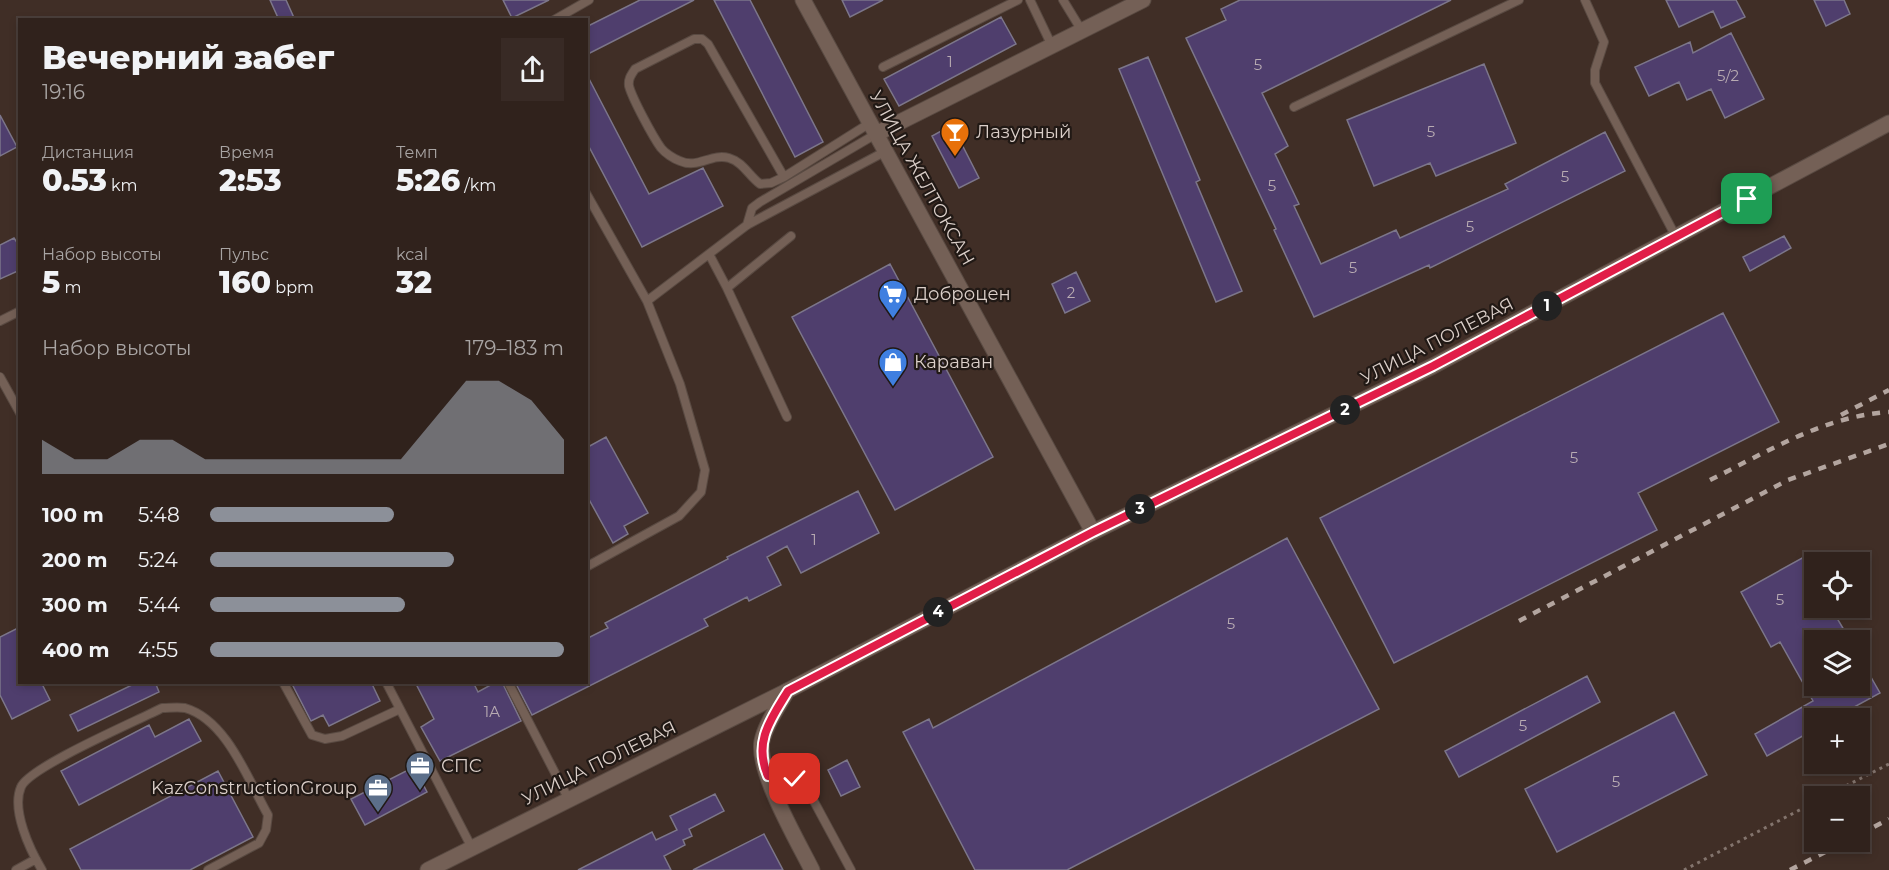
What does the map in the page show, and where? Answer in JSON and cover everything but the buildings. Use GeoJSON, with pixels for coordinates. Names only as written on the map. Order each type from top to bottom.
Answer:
{"type":"FeatureCollection","features":[{"type":"Feature","properties":{"kind":"street","name":"УЛИЦА ЖЕЛТОКСАН"},"geometry":{"type":"LineString","coordinates":[[802,0],[1093,532]]}},
{"type":"Feature","properties":{"kind":"street"},"geometry":{"type":"LineString","coordinates":[[873,128],[1052,46],[1136,2]]}},
{"type":"Feature","properties":{"kind":"street","name":"УЛИЦА ПОЛЕВАЯ"},"geometry":{"type":"LineString","coordinates":[[428,870],[788,691],[1093,532],[1433,366],[1889,123]]}},
{"type":"Feature","properties":{"kind":"street"},"geometry":{"type":"LineString","coordinates":[[788,691],[769,724],[762,742],[764,768],[787,822],[812,870]]}},
{"type":"Feature","properties":{"kind":"lane"},"geometry":{"type":"LineString","coordinates":[[558,18],[589,0]]}},
{"type":"Feature","properties":{"kind":"lane"},"geometry":{"type":"LineString","coordinates":[[883,67],[1018,0]]}},
{"type":"Feature","properties":{"kind":"lane"},"geometry":{"type":"LineString","coordinates":[[1030,0],[1052,46]]}},
{"type":"Feature","properties":{"kind":"lane"},"geometry":{"type":"LineString","coordinates":[[1063,0],[1082,31]]}},
{"type":"Feature","properties":{"kind":"lane"},"geometry":{"type":"LineString","coordinates":[[1294,107],[1518,0]]}},
{"type":"Feature","properties":{"kind":"lane"},"geometry":{"type":"LineString","coordinates":[[1585,0],[1604,42],[1595,70],[1594,83],[1676,237]]}},
{"type":"Feature","properties":{"kind":"lane"},"geometry":{"type":"LineString","coordinates":[[784,177],[708,44],[702,39],[694,39],[635,69],[629,78],[629,85],[662,148],[678,161],[699,164],[713,157],[729,158],[738,162],[760,184],[771,183],[784,177],[873,128]]}},
{"type":"Feature","properties":{"kind":"lane"},"geometry":{"type":"LineString","coordinates":[[747,225],[752,208],[873,128]]}},
{"type":"Feature","properties":{"kind":"lane"},"geometry":{"type":"LineString","coordinates":[[647,301],[747,225],[885,151]]}},
{"type":"Feature","properties":{"kind":"lane"},"geometry":{"type":"LineString","coordinates":[[588,197],[647,301],[680,384],[705,470],[701,492],[679,516],[588,566]]}},
{"type":"Feature","properties":{"kind":"lane"},"geometry":{"type":"LineString","coordinates":[[727,288],[791,236]]}},
{"type":"Feature","properties":{"kind":"lane"},"geometry":{"type":"LineString","coordinates":[[709,254],[787,417]]}},
{"type":"Feature","properties":{"kind":"lane"},"geometry":{"type":"LineString","coordinates":[[0,321],[18,312]]}},
{"type":"Feature","properties":{"kind":"lane"},"geometry":{"type":"LineString","coordinates":[[0,377],[18,409]]}},
{"type":"Feature","properties":{"kind":"lane"},"geometry":{"type":"LineString","coordinates":[[284,684],[312,735],[325,739],[342,736],[400,709]]}},
{"type":"Feature","properties":{"kind":"lane"},"geometry":{"type":"LineString","coordinates":[[387,684],[472,848]]}},
{"type":"Feature","properties":{"kind":"lane"},"geometry":{"type":"LineString","coordinates":[[509,684],[569,800]]}},
{"type":"Feature","properties":{"kind":"lane"},"geometry":{"type":"LineString","coordinates":[[42,870],[16,809],[21,786],[39,770],[162,708],[184,708],[202,717],[223,733],[268,816],[266,830],[260,843],[208,870]]}},
{"type":"Feature","properties":{"kind":"lane"},"geometry":{"type":"LineString","coordinates":[[768,776],[795,779],[810,794],[851,870]]}},
{"type":"Feature","properties":{"kind":"lane"},"geometry":{"type":"LineString","coordinates":[[16,870],[36,860]]}},
{"type":"Feature","properties":{"kind":"path"},"geometry":{"type":"LineString","coordinates":[[1846,786],[1889,764]]}},
{"type":"Feature","properties":{"kind":"path"},"geometry":{"type":"LineString","coordinates":[[1684,870],[1804,808]]}},
{"type":"Feature","properties":{"kind":"railway"},"geometry":{"type":"LineString","coordinates":[[1841,415],[1889,390]]}},
{"type":"Feature","properties":{"kind":"railway"},"geometry":{"type":"LineString","coordinates":[[1710,480],[1819,428],[1842,420],[1889,412]]}},
{"type":"Feature","properties":{"kind":"railway"},"geometry":{"type":"LineString","coordinates":[[1519,621],[1788,480],[1889,444]]}},
{"type":"Feature","properties":{"kind":"railway"},"geometry":{"type":"LineString","coordinates":[[1870,829],[1889,819]]}},
{"type":"Feature","properties":{"kind":"railway"},"geometry":{"type":"LineString","coordinates":[[1790,870],[1825,852]]}},
{"type":"Feature","properties":{"kind":"place","name":"Лазурный"},"geometry":{"type":"Point","coordinates":[955,158]}},
{"type":"Feature","properties":{"kind":"place","name":"Доброцен"},"geometry":{"type":"Point","coordinates":[893,320]}},
{"type":"Feature","properties":{"kind":"place","name":"Караван"},"geometry":{"type":"Point","coordinates":[893,388]}},
{"type":"Feature","properties":{"kind":"place","name":"СПС"},"geometry":{"type":"Point","coordinates":[420,792]}},
{"type":"Feature","properties":{"kind":"place","name":"KazConstructionGroup"},"geometry":{"type":"Point","coordinates":[378,814]}},
{"type":"Feature","properties":{"kind":"route"},"geometry":{"type":"LineString","coordinates":[[795,779],[768,776],[764,768],[762,742],[769,724],[788,691],[1093,532],[1433,366],[1747,199]]}}]}
